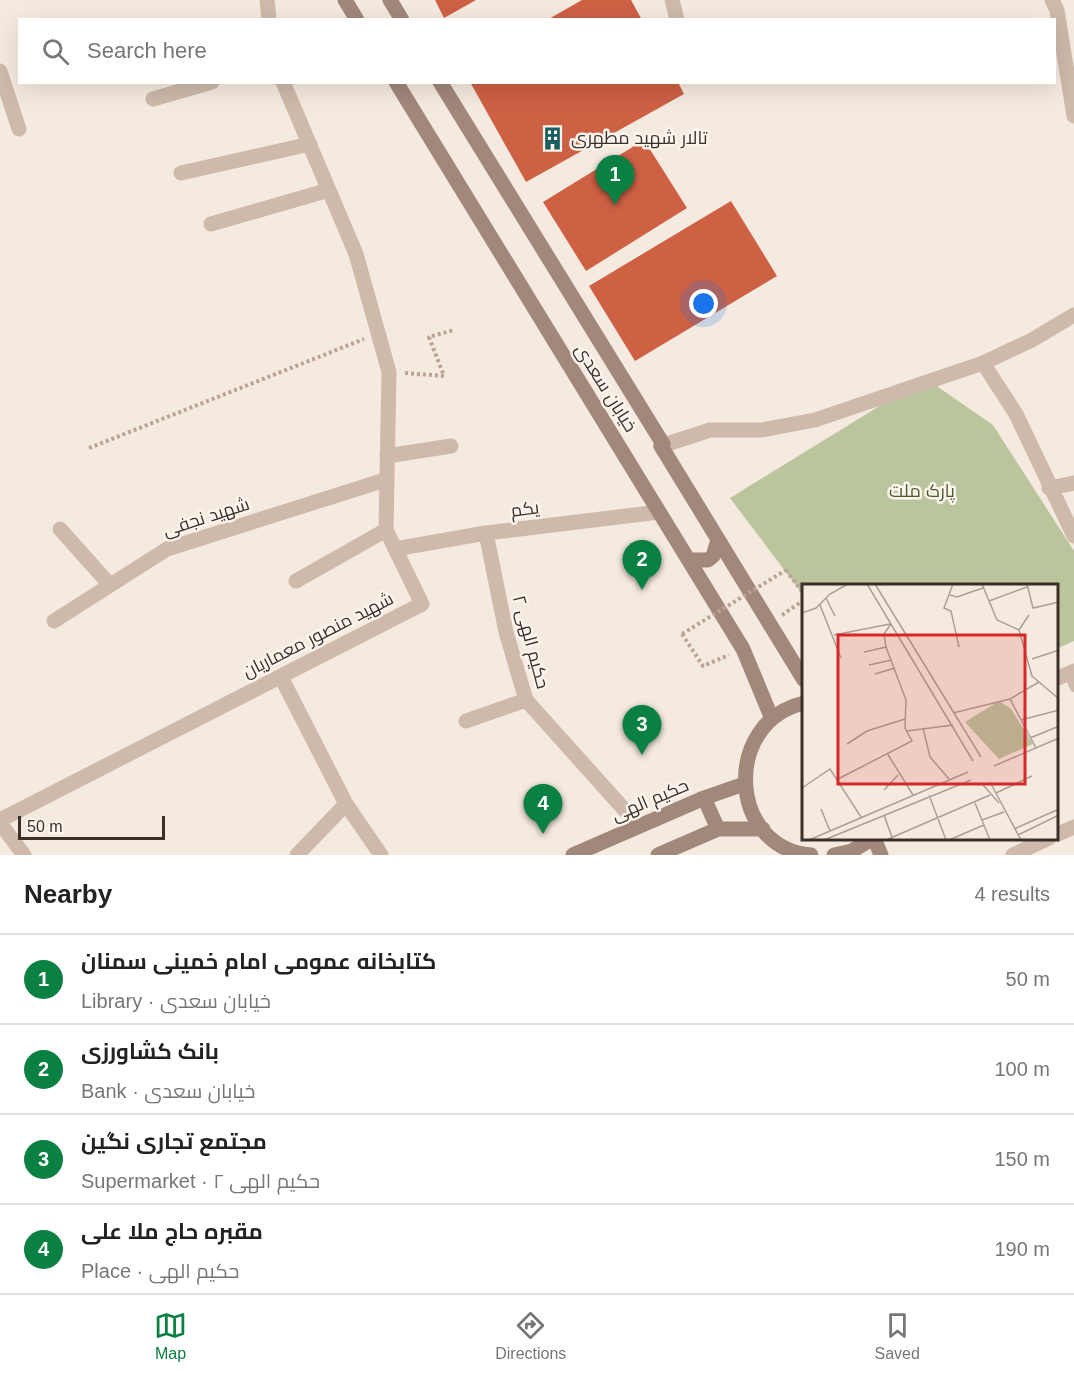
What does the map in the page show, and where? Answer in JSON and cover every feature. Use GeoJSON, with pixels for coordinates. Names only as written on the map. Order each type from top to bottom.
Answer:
{"type":"FeatureCollection","features":[{"type":"Feature","properties":{"kind":"main road"},"geometry":{"type":"LineString","coordinates":[[345,0],[356,18]]}},
{"type":"Feature","properties":{"kind":"main road"},"geometry":{"type":"LineString","coordinates":[[390,0],[401,18]]}},
{"type":"Feature","properties":{"kind":"main road","name":"خیابان سعدی"},"geometry":{"type":"LineString","coordinates":[[397,84],[743,649],[772,718]]}},
{"type":"Feature","properties":{"kind":"main road","name":"خیابان سعدی"},"geometry":{"type":"LineString","coordinates":[[441,84],[663,444],[661,446],[802,677]]}},
{"type":"Feature","properties":{"kind":"main road"},"geometry":{"type":"LineString","coordinates":[[689,560],[702,561],[713,556],[718,540]]}},
{"type":"Feature","properties":{"kind":"main road"},"geometry":{"type":"LineString","coordinates":[[802,704],[772,718],[756,737],[746,760],[744,784],[750,808],[763,829],[781,845],[811,855]]}},
{"type":"Feature","properties":{"kind":"main road","name":"حکیم الهی"},"geometry":{"type":"LineString","coordinates":[[573,855],[704,798],[744,784]]}},
{"type":"Feature","properties":{"kind":"main road"},"geometry":{"type":"LineString","coordinates":[[704,798],[718,829]]}},
{"type":"Feature","properties":{"kind":"main road"},"geometry":{"type":"LineString","coordinates":[[658,855],[718,829],[763,829]]}},
{"type":"Feature","properties":{"kind":"main road"},"geometry":{"type":"LineString","coordinates":[[834,855],[852,851],[870,840]]}},
{"type":"Feature","properties":{"kind":"main road"},"geometry":{"type":"LineString","coordinates":[[874,840],[881,855]]}},
{"type":"Feature","properties":{"kind":"street"},"geometry":{"type":"LineString","coordinates":[[267,0],[269,18]]}},
{"type":"Feature","properties":{"kind":"street"},"geometry":{"type":"LineString","coordinates":[[672,0],[676,18]]}},
{"type":"Feature","properties":{"kind":"street"},"geometry":{"type":"LineString","coordinates":[[1052,0],[1057,10],[1074,116]]}},
{"type":"Feature","properties":{"kind":"street"},"geometry":{"type":"LineString","coordinates":[[0,71],[19,129]]}},
{"type":"Feature","properties":{"kind":"street"},"geometry":{"type":"LineString","coordinates":[[153,99],[205,84]]}},
{"type":"Feature","properties":{"kind":"street","name":"شهید منصور معماریان"},"geometry":{"type":"LineString","coordinates":[[0,821],[422,604],[386,530],[385,480],[389,372],[379,333],[356,254],[284,84]]}},
{"type":"Feature","properties":{"kind":"street"},"geometry":{"type":"LineString","coordinates":[[181,173],[310,144]]}},
{"type":"Feature","properties":{"kind":"street"},"geometry":{"type":"LineString","coordinates":[[211,224],[329,190]]}},
{"type":"Feature","properties":{"kind":"street"},"geometry":{"type":"LineString","coordinates":[[661,446],[710,430],[762,430],[815,420],[983,363],[1032,340],[1074,315]]}},
{"type":"Feature","properties":{"kind":"street"},"geometry":{"type":"LineString","coordinates":[[983,363],[1016,414],[1049,488],[1074,536]]}},
{"type":"Feature","properties":{"kind":"street"},"geometry":{"type":"LineString","coordinates":[[387,456],[451,446]]}},
{"type":"Feature","properties":{"kind":"street","name":"شهید نجفی"},"geometry":{"type":"LineString","coordinates":[[54,621],[167,549],[385,480]]}},
{"type":"Feature","properties":{"kind":"street"},"geometry":{"type":"LineString","coordinates":[[1049,488],[1074,483]]}},
{"type":"Feature","properties":{"kind":"street","name":"یکم"},"geometry":{"type":"LineString","coordinates":[[395,549],[486,533],[659,512]]}},
{"type":"Feature","properties":{"kind":"street"},"geometry":{"type":"LineString","coordinates":[[60,529],[110,585]]}},
{"type":"Feature","properties":{"kind":"street"},"geometry":{"type":"LineString","coordinates":[[296,581],[386,530]]}},
{"type":"Feature","properties":{"kind":"street","name":"حکیم الهی ۲"},"geometry":{"type":"LineString","coordinates":[[486,533],[506,632],[526,700],[639,826]]}},
{"type":"Feature","properties":{"kind":"street"},"geometry":{"type":"LineString","coordinates":[[281,676],[346,804],[381,855]]}},
{"type":"Feature","properties":{"kind":"street"},"geometry":{"type":"LineString","coordinates":[[466,721],[526,700]]}},
{"type":"Feature","properties":{"kind":"street"},"geometry":{"type":"LineString","coordinates":[[297,855],[346,804]]}},
{"type":"Feature","properties":{"kind":"street"},"geometry":{"type":"LineString","coordinates":[[0,821],[24,855]]}},
{"type":"Feature","properties":{"kind":"street"},"geometry":{"type":"LineString","coordinates":[[1059,834],[1074,826]]}},
{"type":"Feature","properties":{"kind":"street"},"geometry":{"type":"LineString","coordinates":[[1015,855],[1044,840]]}},
{"type":"Feature","properties":{"kind":"path"},"geometry":{"type":"LineString","coordinates":[[389,372],[444,376],[429,337],[454,330]]}},
{"type":"Feature","properties":{"kind":"path"},"geometry":{"type":"LineString","coordinates":[[89,448],[379,333]]}},
{"type":"Feature","properties":{"kind":"path"},"geometry":{"type":"LineString","coordinates":[[743,649],[703,666],[682,634],[786,570],[802,591]]}},
{"type":"Feature","properties":{"kind":"path"},"geometry":{"type":"LineString","coordinates":[[769,624],[802,601]]}},
{"type":"Feature","properties":{"kind":"green space","name":"پارک ملت"},"geometry":{"type":"Polygon","coordinates":[[[925,378],[993,425],[1074,551],[1074,641],[1059,648],[1059,584],[802,584],[802,593],[730,498],[925,378]]]}},
{"type":"Feature","properties":{"kind":"building"},"geometry":{"type":"Polygon","coordinates":[[[435,0],[476,0],[444,18],[435,0]]]}},
{"type":"Feature","properties":{"kind":"building"},"geometry":{"type":"Polygon","coordinates":[[[582,0],[631,0],[641,18],[550,18],[582,0]]]}},
{"type":"Feature","properties":{"kind":"building","name":"تالار شهید مطهری"},"geometry":{"type":"Polygon","coordinates":[[[471,84],[679,84],[684,94],[526,182],[471,84]]]}},
{"type":"Feature","properties":{"kind":"building"},"geometry":{"type":"Polygon","coordinates":[[[644,140],[687,208],[586,271],[543,202],[644,140]]]}},
{"type":"Feature","properties":{"kind":"building"},"geometry":{"type":"Polygon","coordinates":[[[731,201],[777,276],[635,361],[589,286],[731,201]]]}},
{"type":"Feature","properties":{"kind":"place","name":"تالار شهید مطهری"},"geometry":{"type":"Point","coordinates":[553,138]}},
{"type":"Feature","properties":{"kind":"place","name":"کتابخانه عمومی امام خمینی سمنان"},"geometry":{"type":"Point","coordinates":[615,205]}},
{"type":"Feature","properties":{"kind":"place","name":"بانک کشاورزی"},"geometry":{"type":"Point","coordinates":[642,590]}},
{"type":"Feature","properties":{"kind":"place","name":"مجتمع تجاری نگین"},"geometry":{"type":"Point","coordinates":[642,755]}},
{"type":"Feature","properties":{"kind":"place","name":"مقبره حاج ملا علی"},"geometry":{"type":"Point","coordinates":[543,834]}}]}
